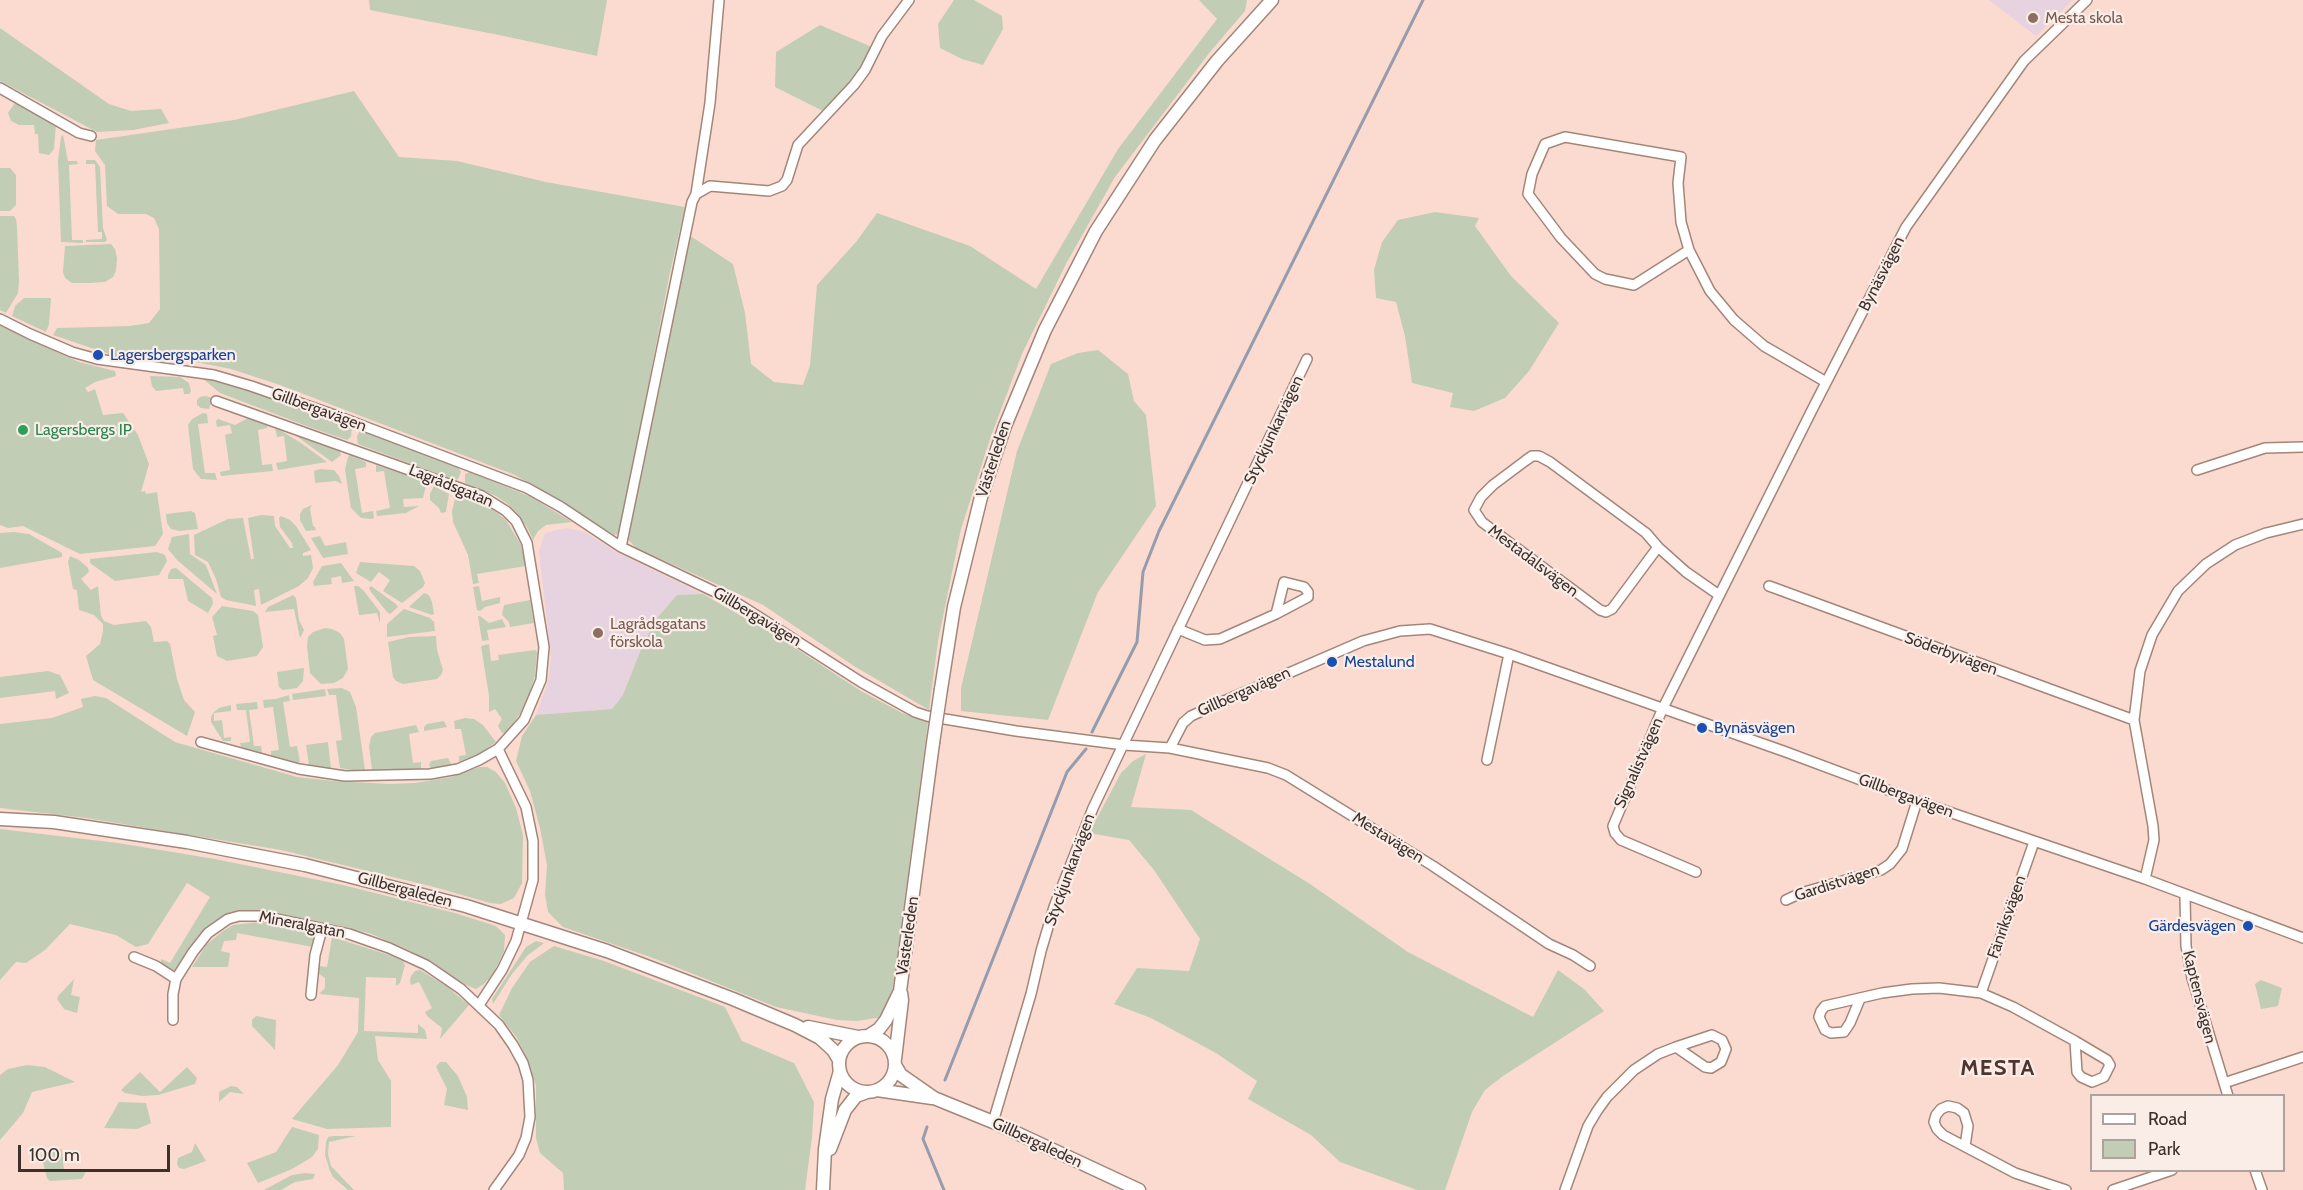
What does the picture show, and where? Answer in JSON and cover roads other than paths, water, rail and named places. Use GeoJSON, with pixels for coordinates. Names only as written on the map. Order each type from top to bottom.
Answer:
{"type":"FeatureCollection","features":[{"type":"Feature","properties":{"kind":"main road","name":"Västerleden"},"geometry":{"type":"LineString","coordinates":[[863,1036],[879,1029],[900,991],[933,743],[954,607],[981,497],[1013,404],[1045,330],[1096,231],[1155,140],[1217,61],[1272,0]]}},
{"type":"Feature","properties":{"kind":"main road","name":"Gillbergaleden"},"geometry":{"type":"LineString","coordinates":[[0,819],[54,822],[126,832],[293,863],[411,891],[521,922],[684,979],[795,1025],[820,1038],[832,1050],[839,1065]]}},
{"type":"Feature","properties":{"kind":"main road","name":"Västerleden"},"geometry":{"type":"LineString","coordinates":[[895,1063],[902,1000],[900,991]]}},
{"type":"Feature","properties":{"kind":"main road","name":"Gillbergaleden"},"geometry":{"type":"LineString","coordinates":[[795,1025],[863,1036]]}},
{"type":"Feature","properties":{"kind":"main road"},"geometry":{"type":"LineString","coordinates":[[823,1190],[825,1149],[832,1099],[845,1046],[863,1036],[878,1038],[888,1045],[895,1063],[890,1080],[872,1091],[856,1096],[845,1110],[825,1165]]}},
{"type":"Feature","properties":{"kind":"main road","name":"Gillbergaleden"},"geometry":{"type":"LineString","coordinates":[[895,1063],[902,1075],[934,1098],[993,1122],[1139,1190]]}},
{"type":"Feature","properties":{"kind":"main road"},"geometry":{"type":"LineString","coordinates":[[839,1065],[848,1084],[856,1090],[872,1091]]}},
{"type":"Feature","properties":{"kind":"main road","name":"Gillbergaleden"},"geometry":{"type":"LineString","coordinates":[[872,1091],[934,1098]]}},
{"type":"Feature","properties":{"kind":"street"},"geometry":{"type":"LineString","coordinates":[[621,547],[692,202],[696,194],[710,103],[719,0]]}},
{"type":"Feature","properties":{"kind":"street"},"geometry":{"type":"LineString","coordinates":[[696,194],[710,186],[769,191],[782,186],[787,180],[798,145],[854,85],[865,70],[882,36],[909,0]]}},
{"type":"Feature","properties":{"kind":"street","name":"Bynäsvägen"},"geometry":{"type":"LineString","coordinates":[[1662,710],[1906,227],[2024,61],[2087,0]]}},
{"type":"Feature","properties":{"kind":"street"},"geometry":{"type":"LineString","coordinates":[[0,88],[79,132],[91,136]]}},
{"type":"Feature","properties":{"kind":"street"},"geometry":{"type":"LineString","coordinates":[[1689,250],[1634,285],[1605,279],[1595,274],[1561,237],[1528,194],[1532,174],[1545,144],[1565,137],[1681,157],[1678,205],[1685,240],[1710,291],[1734,320],[1764,346],[1827,382]]}},
{"type":"Feature","properties":{"kind":"street","name":"Gillbergavägen"},"geometry":{"type":"LineString","coordinates":[[0,319],[30,334],[88,357],[123,364],[214,375],[340,417],[527,488],[561,507],[621,547],[734,601],[861,682],[915,712],[946,720],[1124,745],[1170,748],[1178,729],[1191,716],[1363,641],[1383,635],[1430,629],[1509,654],[1917,801],[2145,879],[2303,938]]}},
{"type":"Feature","properties":{"kind":"street","name":"Styckjunkarvägen"},"geometry":{"type":"LineString","coordinates":[[993,1122],[1054,908],[1093,808],[1307,359]]}},
{"type":"Feature","properties":{"kind":"street","name":"Lagrådsgatan"},"geometry":{"type":"LineString","coordinates":[[201,742],[299,769],[345,776],[430,774],[458,769],[498,749],[511,736],[531,706],[541,680],[544,647],[531,557],[516,521],[501,507],[482,496],[216,401]]}},
{"type":"Feature","properties":{"kind":"street"},"geometry":{"type":"LineString","coordinates":[[2197,470],[2265,448],[2303,447]]}},
{"type":"Feature","properties":{"kind":"street","name":"Mestadalsvägen"},"geometry":{"type":"LineString","coordinates":[[1658,547],[1612,609],[1606,612],[1594,606],[1482,522],[1474,510],[1480,497],[1493,485],[1532,456],[1539,456],[1551,462],[1646,533],[1686,572],[1719,595]]}},
{"type":"Feature","properties":{"kind":"street"},"geometry":{"type":"LineString","coordinates":[[2145,879],[2153,846],[2153,826],[2134,720],[2136,691],[2145,652],[2152,635],[2178,591],[2206,564],[2235,545],[2266,533],[2303,524]]}},
{"type":"Feature","properties":{"kind":"street","name":"Söderbyvägen"},"geometry":{"type":"LineString","coordinates":[[1769,586],[2134,720]]}},
{"type":"Feature","properties":{"kind":"street"},"geometry":{"type":"LineString","coordinates":[[1178,629],[1213,641],[1276,614]]}},
{"type":"Feature","properties":{"kind":"street"},"geometry":{"type":"LineString","coordinates":[[1487,760],[1509,654]]}},
{"type":"Feature","properties":{"kind":"street","name":"Signalistvägen"},"geometry":{"type":"LineString","coordinates":[[1662,710],[1613,826],[1621,840],[1696,872]]}},
{"type":"Feature","properties":{"kind":"street","name":"Mestavägen"},"geometry":{"type":"LineString","coordinates":[[1170,748],[1268,768],[1286,775],[1434,866],[1549,944],[1590,966]]}},
{"type":"Feature","properties":{"kind":"street"},"geometry":{"type":"LineString","coordinates":[[479,1005],[510,955],[533,880],[533,841],[526,807],[498,749]]}},
{"type":"Feature","properties":{"kind":"street","name":"Gardistvägen"},"geometry":{"type":"LineString","coordinates":[[1786,900],[1802,893],[1881,870],[1890,864],[1902,849],[1917,801]]}},
{"type":"Feature","properties":{"kind":"street","name":"Fänriksvägen"},"geometry":{"type":"LineString","coordinates":[[1981,993],[2034,842]]}},
{"type":"Feature","properties":{"kind":"street","name":"Kaptensvägen"},"geometry":{"type":"LineString","coordinates":[[2186,896],[2186,946],[2192,978],[2228,1094]]}},
{"type":"Feature","properties":{"kind":"street","name":"Mineralgatan"},"geometry":{"type":"LineString","coordinates":[[173,1020],[172,994],[176,979],[200,942],[228,919],[239,916],[263,916],[349,934],[389,948],[426,965],[479,1005],[499,1025],[523,1063],[530,1099],[526,1138],[519,1155],[494,1190]]}},
{"type":"Feature","properties":{"kind":"street"},"geometry":{"type":"LineString","coordinates":[[311,995],[315,955],[322,929]]}},
{"type":"Feature","properties":{"kind":"street"},"geometry":{"type":"LineString","coordinates":[[135,957],[156,966],[176,979]]}},
{"type":"Feature","properties":{"kind":"street"},"geometry":{"type":"LineString","coordinates":[[1860,999],[1844,1032],[1838,1034],[1825,1030],[1819,1017],[1825,1006],[1912,988],[1959,989],[1981,993],[2013,1007],[2075,1041],[2107,1060],[2110,1065],[2104,1077],[2092,1082],[2081,1077],[2077,1072],[2075,1041]]}},
{"type":"Feature","properties":{"kind":"street"},"geometry":{"type":"LineString","coordinates":[[1565,1190],[1588,1126],[1607,1097],[1634,1070],[1658,1054],[1676,1047],[1712,1035],[1722,1040],[1726,1048],[1721,1062],[1711,1068],[1705,1067],[1676,1047]]}},
{"type":"Feature","properties":{"kind":"street"},"geometry":{"type":"LineString","coordinates":[[2224,1083],[2303,1057]]}},
{"type":"Feature","properties":{"kind":"street"},"geometry":{"type":"LineString","coordinates":[[1965,1146],[1968,1119],[1957,1108],[1948,1106],[1941,1109],[1934,1122],[1937,1129],[1965,1146],[2015,1173],[2066,1190]]}},
{"type":"Feature","properties":{"kind":"street"},"geometry":{"type":"LineString","coordinates":[[2113,1190],[2166,1172]]}},
{"type":"Feature","properties":{"kind":"street"},"geometry":{"type":"LineString","coordinates":[[2256,1172],[2262,1190]]}},
{"type":"Feature","properties":{"kind":"waterway"},"geometry":{"type":"LineString","coordinates":[[1092,732],[1137,642],[1143,572],[1159,531],[1423,0]]}},
{"type":"Feature","properties":{"kind":"waterway"},"geometry":{"type":"LineString","coordinates":[[945,1080],[1067,772],[1086,749]]}},
{"type":"Feature","properties":{"kind":"waterway"},"geometry":{"type":"LineString","coordinates":[[927,1127],[923,1139],[944,1190]]}},
{"type":"Feature","properties":{"kind":"place","name":"Mesta skola"},"geometry":{"type":"Point","coordinates":[2033,18]}},
{"type":"Feature","properties":{"kind":"place","name":"Lagersbergsparken"},"geometry":{"type":"Point","coordinates":[98,355]}},
{"type":"Feature","properties":{"kind":"place","name":"Lagersbergs IP"},"geometry":{"type":"Point","coordinates":[23,430]}},
{"type":"Feature","properties":{"kind":"place","name":"Lagrådsgatans förskola"},"geometry":{"type":"Point","coordinates":[598,633]}},
{"type":"Feature","properties":{"kind":"place","name":"Mestalund"},"geometry":{"type":"Point","coordinates":[1332,662]}},
{"type":"Feature","properties":{"kind":"place","name":"Bynäsvägen"},"geometry":{"type":"Point","coordinates":[1702,728]}},
{"type":"Feature","properties":{"kind":"place","name":"Gärdesvägen"},"geometry":{"type":"Point","coordinates":[2248,926]}},
{"type":"Feature","properties":{"kind":"district","name":"MESTA"},"geometry":{"type":"Point","coordinates":[1998,1069]}}]}
